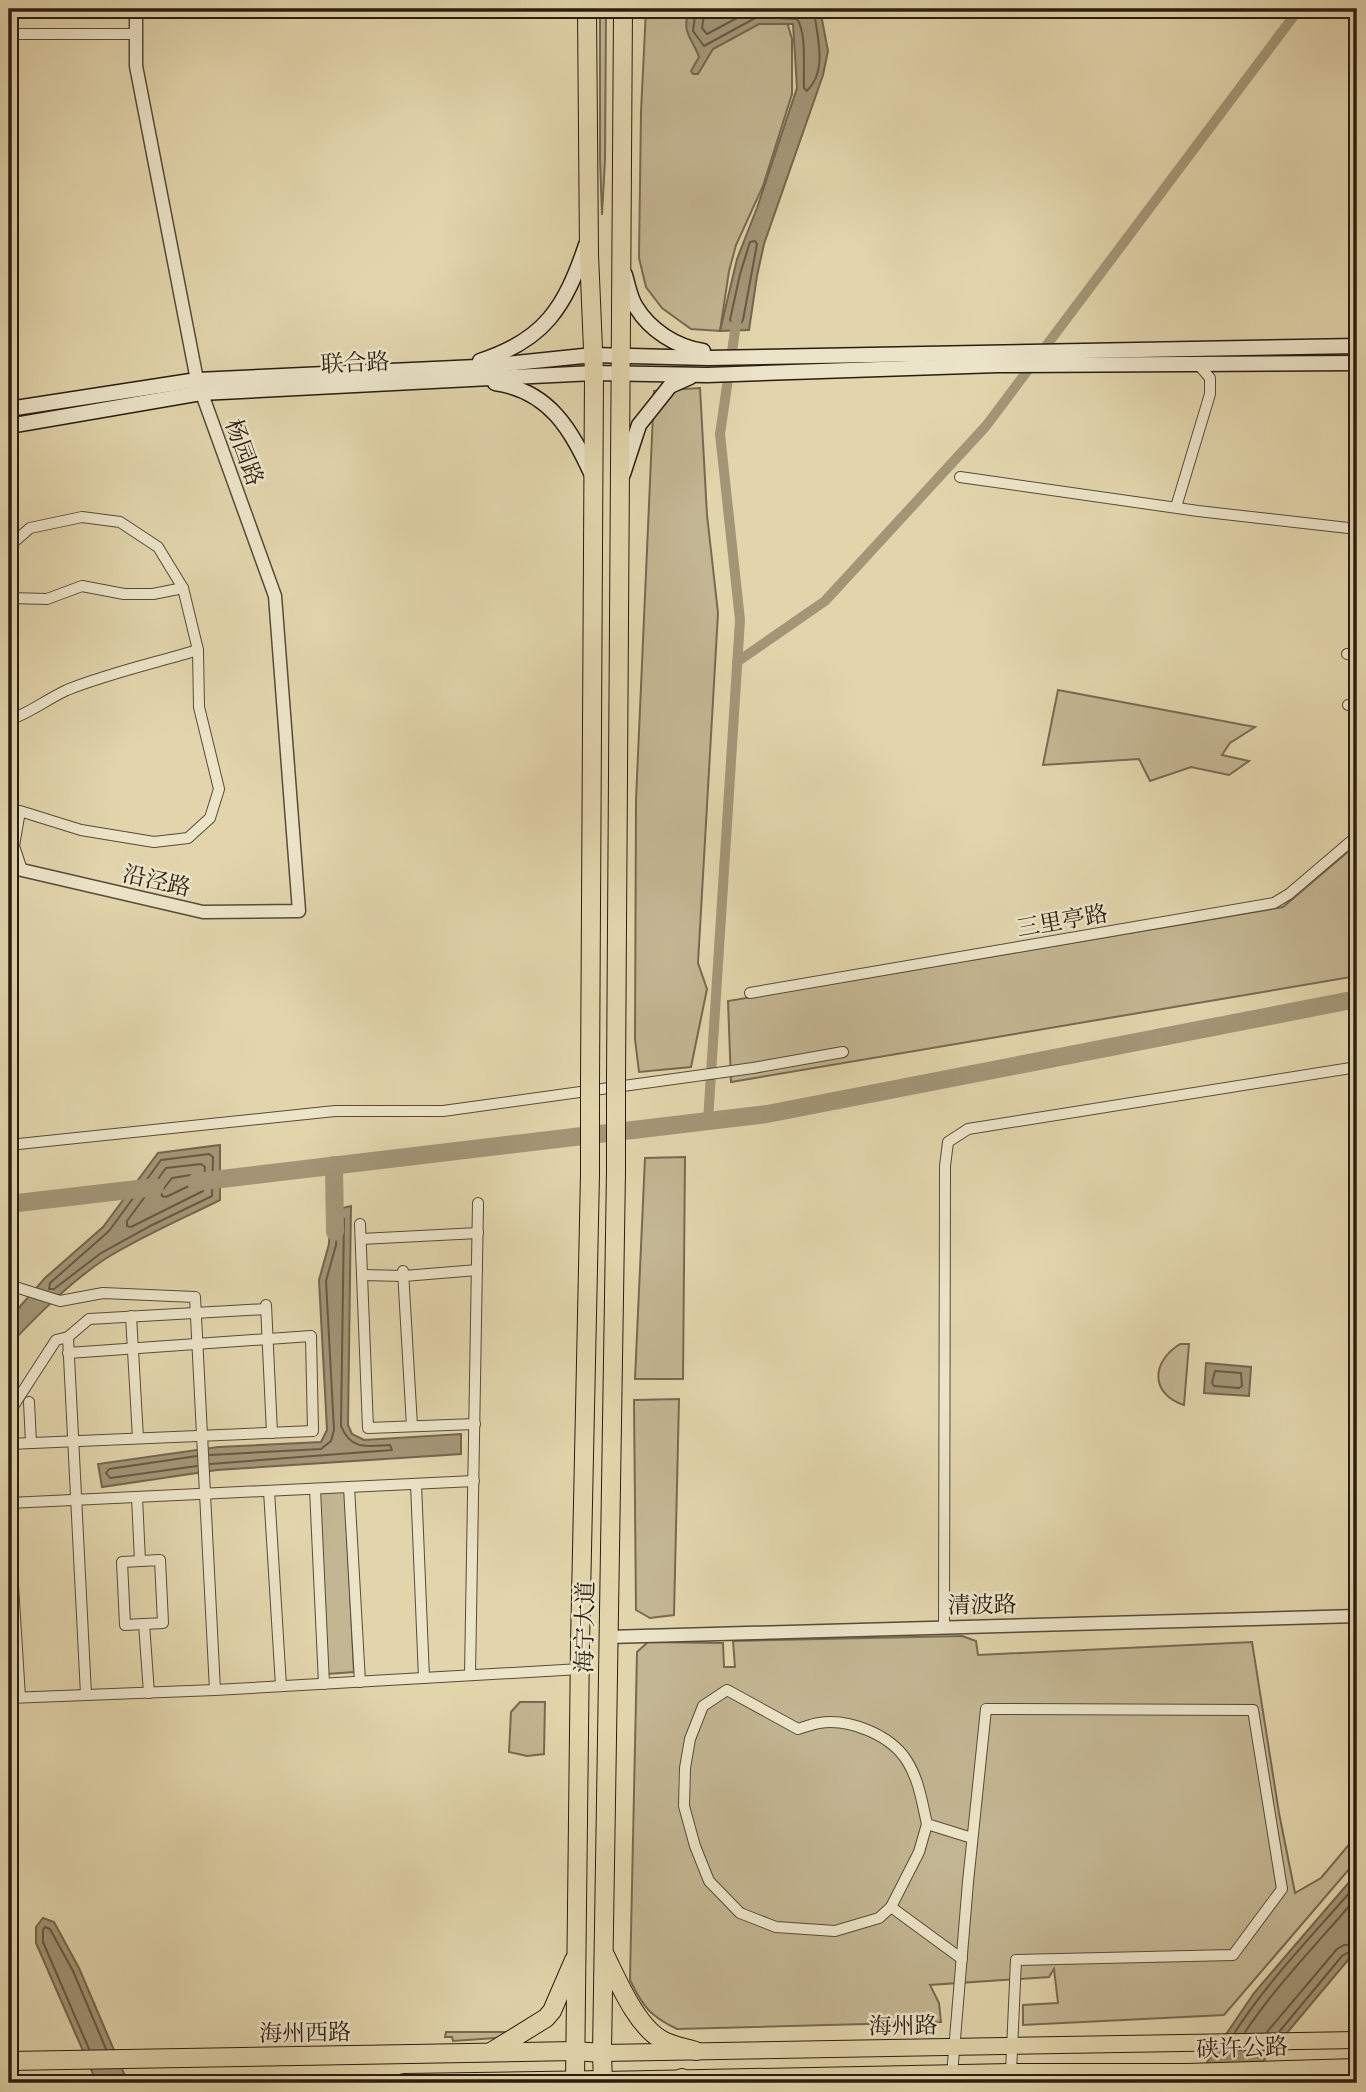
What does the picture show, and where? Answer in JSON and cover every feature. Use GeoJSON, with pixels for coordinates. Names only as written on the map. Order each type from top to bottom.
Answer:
{"type":"FeatureCollection","features":[{"type":"Feature","properties":{"kind":"highway","name":"海宁大道"},"geometry":{"type":"LineString","coordinates":[[575,2082],[590,1174],[593,364],[587,9]]}},
{"type":"Feature","properties":{"kind":"highway","name":"海宁大道"},"geometry":{"type":"LineString","coordinates":[[603,2082],[616,1080],[623,9]]}},
{"type":"Feature","properties":{"kind":"highway"},"geometry":{"type":"LineString","coordinates":[[488,2054],[546,2018],[552,2011],[578,1951]]}},
{"type":"Feature","properties":{"kind":"highway"},"geometry":{"type":"LineString","coordinates":[[603,1952],[647,2028],[663,2041],[696,2051]]}},
{"type":"Feature","properties":{"kind":"highway","name":"海州西路"},"geometry":{"type":"LineString","coordinates":[[9,2061],[575,2051],[602,2053]]}},
{"type":"Feature","properties":{"kind":"highway"},"geometry":{"type":"LineString","coordinates":[[404,2083],[603,2082]]}},
{"type":"Feature","properties":{"kind":"main road"},"geometry":{"type":"LineString","coordinates":[[463,373],[523,343],[545,324],[565,299],[590,234]]}},
{"type":"Feature","properties":{"kind":"main road"},"geometry":{"type":"LineString","coordinates":[[622,268],[635,306],[661,334],[687,349],[709,355]]}},
{"type":"Feature","properties":{"kind":"main road"},"geometry":{"type":"LineString","coordinates":[[9,409],[199,387],[593,364],[622,355],[1007,358],[1192,349],[1357,346]]}},
{"type":"Feature","properties":{"kind":"main road"},"geometry":{"type":"LineString","coordinates":[[1060,357],[1197,364],[1357,363]]}},
{"type":"Feature","properties":{"kind":"main road"},"geometry":{"type":"LineString","coordinates":[[593,364],[621,374],[700,375],[1007,358]]}},
{"type":"Feature","properties":{"kind":"main road"},"geometry":{"type":"LineString","coordinates":[[463,373],[528,392],[553,412],[572,433],[593,477]]}},
{"type":"Feature","properties":{"kind":"main road"},"geometry":{"type":"LineString","coordinates":[[621,482],[639,425],[670,386],[700,375]]}},
{"type":"Feature","properties":{"kind":"main road"},"geometry":{"type":"LineString","coordinates":[[9,426],[199,387]]}},
{"type":"Feature","properties":{"kind":"main road","name":"硖许公路"},"geometry":{"type":"LineString","coordinates":[[1206,2042],[1357,2040]]}},
{"type":"Feature","properties":{"kind":"main road","name":"海州路"},"geometry":{"type":"LineString","coordinates":[[602,2053],[1206,2042]]}},
{"type":"Feature","properties":{"kind":"main road","name":"硖许公路"},"geometry":{"type":"LineString","coordinates":[[1011,2072],[1185,2072],[1357,2067]]}},
{"type":"Feature","properties":{"kind":"main road"},"geometry":{"type":"LineString","coordinates":[[603,2082],[1011,2072]]}},
{"type":"Feature","properties":{"kind":"street","name":"杨园路"},"geometry":{"type":"LineString","coordinates":[[136,9],[136,66],[199,387],[275,596],[299,911]]}},
{"type":"Feature","properties":{"kind":"street"},"geometry":{"type":"LineString","coordinates":[[9,34],[136,34]]}},
{"type":"Feature","properties":{"kind":"street"},"geometry":{"type":"LineString","coordinates":[[1175,508],[1210,394],[1210,378],[1197,364],[1192,349]]}},
{"type":"Feature","properties":{"kind":"street"},"geometry":{"type":"LineString","coordinates":[[960,477],[1175,508],[1357,529]]}},
{"type":"Feature","properties":{"kind":"street"},"geometry":{"type":"LineString","coordinates":[[9,540],[14,542],[30,528],[82,517],[120,522],[158,547],[183,588],[198,650],[200,707],[219,789],[210,818],[188,838],[154,842],[80,831],[20,811],[14,846],[22,870]]}},
{"type":"Feature","properties":{"kind":"street"},"geometry":{"type":"LineString","coordinates":[[9,598],[47,599],[82,586],[124,594],[153,594],[183,588]]}},
{"type":"Feature","properties":{"kind":"street"},"geometry":{"type":"LineString","coordinates":[[9,720],[65,691],[97,679],[198,650]]}},
{"type":"Feature","properties":{"kind":"street","name":"三里亭路"},"geometry":{"type":"LineString","coordinates":[[750,993],[1274,902],[1289,894],[1357,836]]}},
{"type":"Feature","properties":{"kind":"street","name":"沿泾路"},"geometry":{"type":"LineString","coordinates":[[9,867],[203,912],[299,911]]}},
{"type":"Feature","properties":{"kind":"street"},"geometry":{"type":"LineString","coordinates":[[9,1144],[335,1111],[443,1111],[732,1071],[843,1052]]}},
{"type":"Feature","properties":{"kind":"street"},"geometry":{"type":"LineString","coordinates":[[944,1626],[945,1166],[948,1142],[968,1129],[1357,1067]]}},
{"type":"Feature","properties":{"kind":"street"},"geometry":{"type":"LineString","coordinates":[[470,1675],[478,1203]]}},
{"type":"Feature","properties":{"kind":"street"},"geometry":{"type":"LineString","coordinates":[[360,1224],[368,1428],[475,1424]]}},
{"type":"Feature","properties":{"kind":"street"},"geometry":{"type":"LineString","coordinates":[[361,1239],[478,1233]]}},
{"type":"Feature","properties":{"kind":"street"},"geometry":{"type":"LineString","coordinates":[[362,1275],[477,1270]]}},
{"type":"Feature","properties":{"kind":"street"},"geometry":{"type":"LineString","coordinates":[[404,1273],[412,1426]]}},
{"type":"Feature","properties":{"kind":"street"},"geometry":{"type":"LineString","coordinates":[[9,1285],[60,1301],[103,1293],[195,1297],[215,1690]]}},
{"type":"Feature","properties":{"kind":"street"},"geometry":{"type":"LineString","coordinates":[[9,1417],[10,1411],[56,1340],[68,1337],[89,1319],[266,1307],[272,1433]]}},
{"type":"Feature","properties":{"kind":"street"},"geometry":{"type":"LineString","coordinates":[[131,1316],[138,1438]]}},
{"type":"Feature","properties":{"kind":"street"},"geometry":{"type":"LineString","coordinates":[[9,1444],[313,1431],[311,1336],[68,1353]]}},
{"type":"Feature","properties":{"kind":"street"},"geometry":{"type":"LineString","coordinates":[[68,1337],[86,1695]]}},
{"type":"Feature","properties":{"kind":"street"},"geometry":{"type":"LineString","coordinates":[[29,1402],[31,1443]]}},
{"type":"Feature","properties":{"kind":"street"},"geometry":{"type":"LineString","coordinates":[[9,1503],[137,1497],[205,1489],[270,1491],[474,1481]]}},
{"type":"Feature","properties":{"kind":"street"},"geometry":{"type":"LineString","coordinates":[[416,1484],[424,1678]]}},
{"type":"Feature","properties":{"kind":"street"},"geometry":{"type":"LineString","coordinates":[[349,1487],[360,1682]]}},
{"type":"Feature","properties":{"kind":"street"},"geometry":{"type":"LineString","coordinates":[[315,1489],[324,1684]]}},
{"type":"Feature","properties":{"kind":"street"},"geometry":{"type":"LineString","coordinates":[[270,1491],[281,1686]]}},
{"type":"Feature","properties":{"kind":"street"},"geometry":{"type":"LineString","coordinates":[[137,1497],[140,1561]]}},
{"type":"Feature","properties":{"kind":"street"},"geometry":{"type":"LineString","coordinates":[[9,1522],[14,1698],[215,1690],[580,1669]]}},
{"type":"Feature","properties":{"kind":"street"},"geometry":{"type":"LineString","coordinates":[[160,1560],[163,1623],[144,1624],[125,1625],[121,1562],[160,1560]]}},
{"type":"Feature","properties":{"kind":"street","name":"清波路"},"geometry":{"type":"LineString","coordinates":[[608,1637],[1357,1616]]}},
{"type":"Feature","properties":{"kind":"street"},"geometry":{"type":"LineString","coordinates":[[144,1624],[149,1693]]}},
{"type":"Feature","properties":{"kind":"street"},"geometry":{"type":"LineString","coordinates":[[727,1690],[798,1728],[821,1722],[853,1725],[887,1740],[906,1759],[919,1788],[926,1824],[919,1852],[891,1907],[879,1918],[835,1931],[776,1927],[740,1913],[709,1881],[695,1846],[684,1806],[685,1768],[690,1739],[703,1706],[727,1690]]}},
{"type":"Feature","properties":{"kind":"street"},"geometry":{"type":"LineString","coordinates":[[952,2075],[986,1709],[1253,1710],[1282,1889],[1233,1955],[1016,1960],[1011,2072]]}},
{"type":"Feature","properties":{"kind":"street"},"geometry":{"type":"LineString","coordinates":[[926,1824],[972,1838]]}},
{"type":"Feature","properties":{"kind":"street"},"geometry":{"type":"LineString","coordinates":[[891,1907],[962,1959]]}},
{"type":"Feature","properties":{"kind":"shaded area"},"geometry":{"type":"Polygon","coordinates":[[[600,9],[606,9],[602,215],[600,159],[600,9]]]}},
{"type":"Feature","properties":{"kind":"shaded area"},"geometry":{"type":"Polygon","coordinates":[[[646,9],[783,9],[792,39],[792,94],[763,186],[736,245],[729,271],[720,331],[691,329],[662,308],[646,287],[639,258],[641,112],[646,9]]]}},
{"type":"Feature","properties":{"kind":"shaded area"},"geometry":{"type":"Polygon","coordinates":[[[700,388],[707,515],[718,613],[698,963],[707,989],[691,1067],[639,1072],[635,1039],[636,800],[654,391],[700,388]]]}},
{"type":"Feature","properties":{"kind":"shaded area"},"geometry":{"type":"Polygon","coordinates":[[[1058,690],[1255,727],[1230,743],[1222,755],[1249,761],[1229,775],[1191,767],[1150,781],[1139,759],[1043,765],[1058,690]]]}},
{"type":"Feature","properties":{"kind":"shaded area"},"geometry":{"type":"Polygon","coordinates":[[[1357,844],[1357,976],[731,1082],[728,1001],[1283,907],[1357,844]]]}},
{"type":"Feature","properties":{"kind":"shaded area"},"geometry":{"type":"Polygon","coordinates":[[[685,1157],[683,1379],[635,1379],[645,1158],[685,1157]]]}},
{"type":"Feature","properties":{"kind":"shaded area"},"geometry":{"type":"Polygon","coordinates":[[[1180,1344],[1189,1344],[1184,1405],[1165,1393],[1158,1377],[1170,1351],[1180,1344]]]}},
{"type":"Feature","properties":{"kind":"shaded area"},"geometry":{"type":"Polygon","coordinates":[[[679,1399],[674,1615],[650,1618],[636,1610],[634,1400],[679,1399]]]}},
{"type":"Feature","properties":{"kind":"shaded area"},"geometry":{"type":"Polygon","coordinates":[[[318,1492],[345,1492],[354,1672],[327,1674],[318,1492]]]}},
{"type":"Feature","properties":{"kind":"shaded area"},"geometry":{"type":"Polygon","coordinates":[[[962,1636],[976,1641],[978,1655],[1252,1642],[1279,1813],[1295,1893],[1321,1878],[1357,1835],[1357,1860],[1224,2015],[1023,2025],[1023,2005],[1058,2003],[1054,1969],[1049,1977],[930,1985],[939,2003],[941,2022],[677,2029],[660,2020],[643,2004],[630,1980],[637,1652],[648,1642],[723,1643],[724,1667],[735,1667],[733,1641],[962,1636]]]}},
{"type":"Feature","properties":{"kind":"shaded area"},"geometry":{"type":"Polygon","coordinates":[[[520,1702],[545,1702],[544,1754],[527,1756],[509,1752],[511,1712],[520,1702]]]}},
{"type":"Feature","properties":{"kind":"shaded area"},"geometry":{"type":"Polygon","coordinates":[[[446,2032],[510,2032],[510,2037],[453,2041],[452,2037],[445,2037],[446,2032]]]}},
{"type":"Feature","properties":{"kind":"water"},"geometry":{"type":"Polygon","coordinates":[[[690,9],[820,9],[828,51],[823,75],[764,244],[749,330],[720,331],[737,259],[797,88],[793,24],[759,24],[713,49],[698,74],[693,74],[691,71],[699,57],[687,29],[690,9]]]}},
{"type":"Feature","properties":{"kind":"water"},"geometry":{"type":"Polygon","coordinates":[[[220,1145],[220,1200],[105,1259],[43,1310],[9,1345],[9,1319],[45,1278],[103,1227],[158,1153],[220,1145]]]}},
{"type":"Feature","properties":{"kind":"water"},"geometry":{"type":"Polygon","coordinates":[[[351,1206],[348,1425],[352,1434],[364,1440],[461,1434],[461,1454],[217,1470],[102,1487],[98,1464],[218,1447],[321,1442],[327,1430],[319,1280],[329,1244],[330,1211],[351,1206]]]}},
{"type":"Feature","properties":{"kind":"water"},"geometry":{"type":"Polygon","coordinates":[[[1206,1363],[1251,1367],[1249,1396],[1204,1393],[1206,1363]]]}},
{"type":"Feature","properties":{"kind":"water"},"geometry":{"type":"Polygon","coordinates":[[[1357,1873],[1357,1960],[1348,1960],[1245,2083],[1193,2083],[1254,1993],[1357,1873]]]}},
{"type":"Feature","properties":{"kind":"water"},"geometry":{"type":"Polygon","coordinates":[[[43,1918],[54,1922],[79,1968],[128,2083],[97,2083],[36,1943],[36,1927],[43,1918]]]}},
{"type":"Feature","properties":{"kind":"waterway"},"geometry":{"type":"LineString","coordinates":[[737,662],[825,601],[986,426],[1299,9]]}},
{"type":"Feature","properties":{"kind":"waterway"},"geometry":{"type":"LineString","coordinates":[[708,1121],[740,620],[720,434],[737,317]]}},
{"type":"Feature","properties":{"kind":"waterway"},"geometry":{"type":"LineString","coordinates":[[196,1182],[767,1114],[1357,999]]}},
{"type":"Feature","properties":{"kind":"waterway"},"geometry":{"type":"LineString","coordinates":[[334,1165],[335,1232]]}},
{"type":"Feature","properties":{"kind":"waterway"},"geometry":{"type":"LineString","coordinates":[[9,1204],[155,1187]]}}]}
